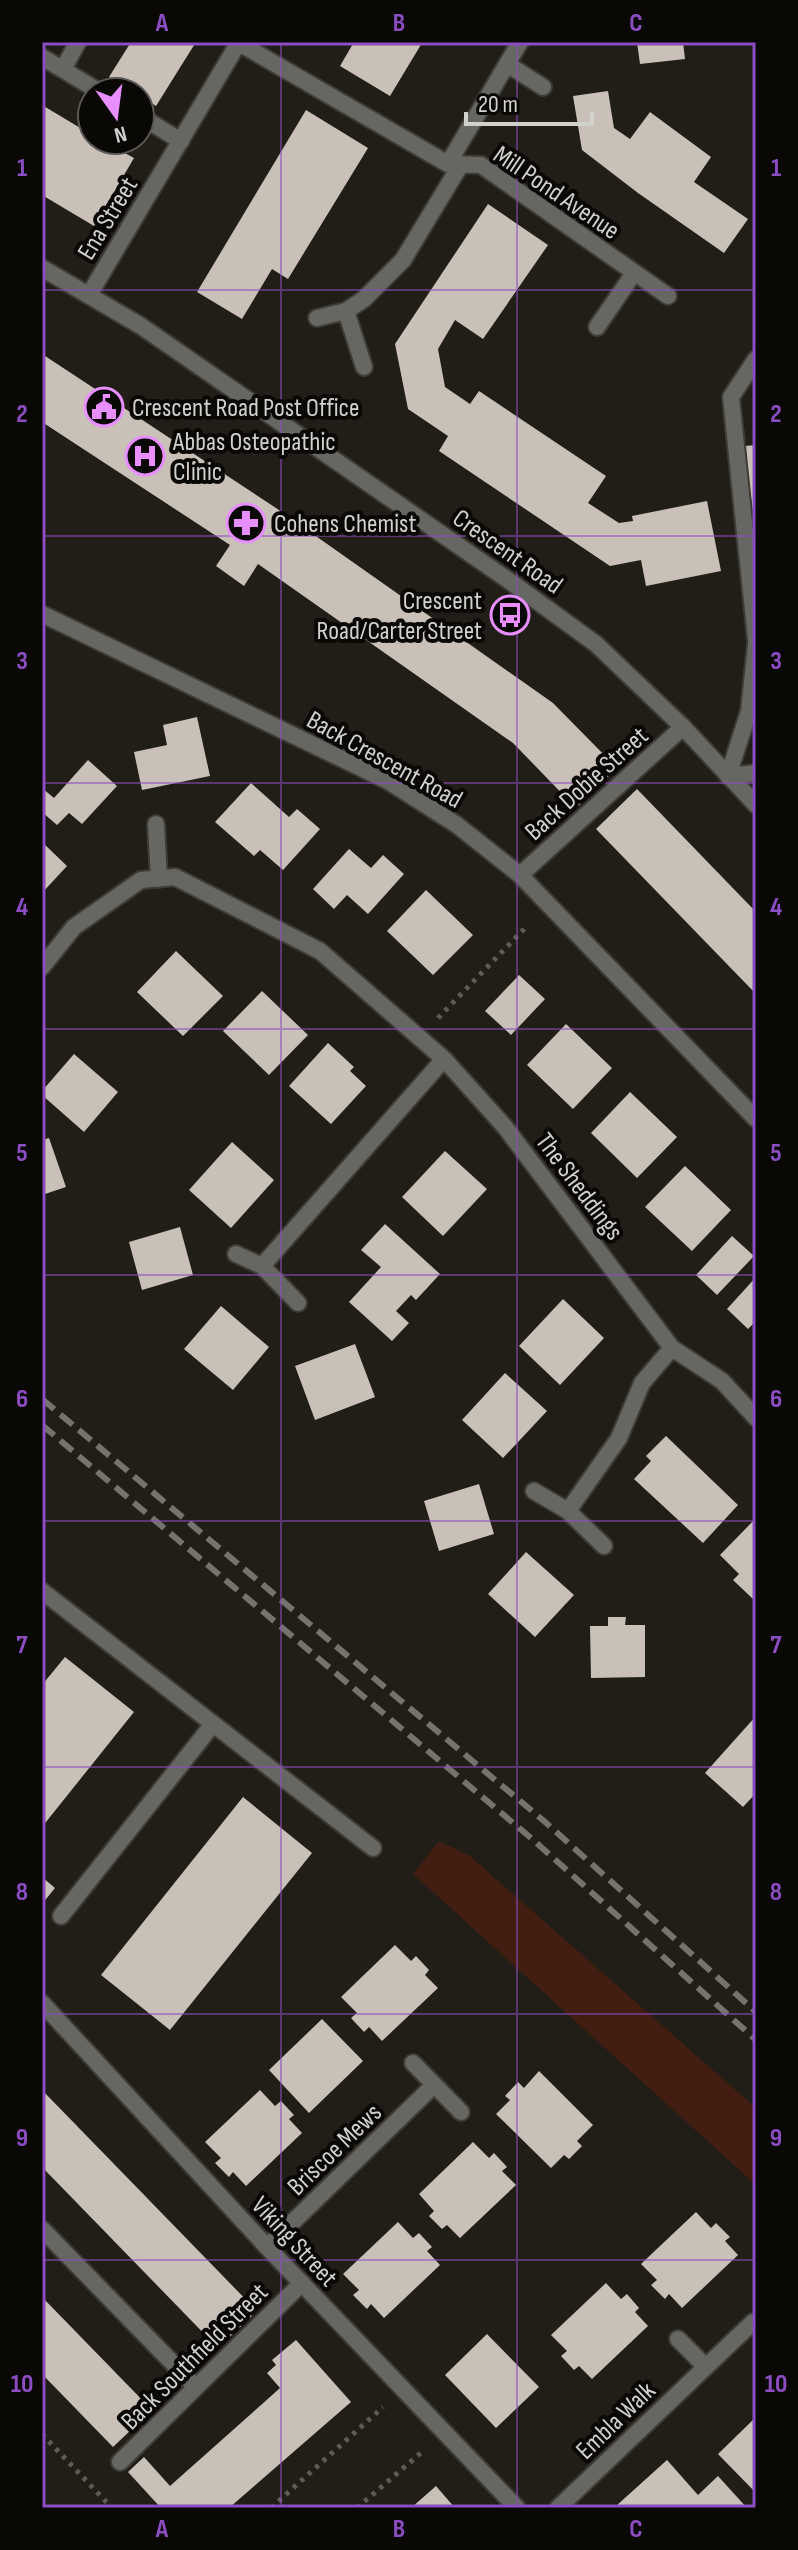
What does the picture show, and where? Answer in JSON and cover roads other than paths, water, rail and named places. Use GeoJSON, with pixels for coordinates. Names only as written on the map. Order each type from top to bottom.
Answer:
{"type":"FeatureCollection","features":[{"type":"Feature","properties":{"kind":"street"},"geometry":{"type":"LineString","coordinates":[[63,69],[78,42]]}},
{"type":"Feature","properties":{"kind":"street","name":"Mill Pond Avenue"},"geometry":{"type":"LineString","coordinates":[[239,42],[455,164],[481,165],[668,296]]}},
{"type":"Feature","properties":{"kind":"street","name":"Ena Street"},"geometry":{"type":"LineString","coordinates":[[89,295],[239,42]]}},
{"type":"Feature","properties":{"kind":"street","name":"Mill Pond Avenue"},"geometry":{"type":"LineString","coordinates":[[455,164],[520,42]]}},
{"type":"Feature","properties":{"kind":"street"},"geometry":{"type":"LineString","coordinates":[[42,57],[76,77]]}},
{"type":"Feature","properties":{"kind":"street"},"geometry":{"type":"LineString","coordinates":[[507,64],[543,87]]}},
{"type":"Feature","properties":{"kind":"street"},"geometry":{"type":"LineString","coordinates":[[156,126],[181,141]]}},
{"type":"Feature","properties":{"kind":"street"},"geometry":{"type":"LineString","coordinates":[[317,318],[346,311],[364,299],[403,260],[455,164]]}},
{"type":"Feature","properties":{"kind":"street","name":"Crescent Road"},"geometry":{"type":"LineString","coordinates":[[42,268],[141,326],[596,644],[683,727],[756,805]]}},
{"type":"Feature","properties":{"kind":"street","name":"Mill Pond Avenue"},"geometry":{"type":"LineString","coordinates":[[597,327],[634,273]]}},
{"type":"Feature","properties":{"kind":"street"},"geometry":{"type":"LineString","coordinates":[[346,311],[364,367]]}},
{"type":"Feature","properties":{"kind":"street"},"geometry":{"type":"LineString","coordinates":[[756,359],[731,397],[756,642],[749,711],[728,776],[756,773]]}},
{"type":"Feature","properties":{"kind":"street","name":"Back Crescent Road"},"geometry":{"type":"LineString","coordinates":[[42,614],[388,781],[457,825],[520,875],[756,1119]]}},
{"type":"Feature","properties":{"kind":"street","name":"Back Dobie Street"},"geometry":{"type":"LineString","coordinates":[[520,875],[683,727]]}},
{"type":"Feature","properties":{"kind":"street"},"geometry":{"type":"LineString","coordinates":[[42,967],[74,927],[141,880],[159,879],[156,824]]}},
{"type":"Feature","properties":{"kind":"street","name":"The Sheddings"},"geometry":{"type":"LineString","coordinates":[[159,879],[175,877],[320,951],[444,1059],[505,1127],[672,1348],[722,1381],[756,1418]]}},
{"type":"Feature","properties":{"kind":"street"},"geometry":{"type":"LineString","coordinates":[[262,1266],[444,1059]]}},
{"type":"Feature","properties":{"kind":"street"},"geometry":{"type":"LineString","coordinates":[[236,1254],[262,1266],[298,1303]]}},
{"type":"Feature","properties":{"kind":"street"},"geometry":{"type":"LineString","coordinates":[[568,1511],[619,1438],[642,1383],[672,1348]]}},
{"type":"Feature","properties":{"kind":"street"},"geometry":{"type":"LineString","coordinates":[[534,1491],[568,1511],[604,1546]]}},
{"type":"Feature","properties":{"kind":"street"},"geometry":{"type":"LineString","coordinates":[[42,1591],[373,1848]]}},
{"type":"Feature","properties":{"kind":"street"},"geometry":{"type":"LineString","coordinates":[[61,1916],[213,1724]]}},
{"type":"Feature","properties":{"kind":"street","name":"Viking Street"},"geometry":{"type":"LineString","coordinates":[[42,2003],[267,2247],[517,2508]]}},
{"type":"Feature","properties":{"kind":"street"},"geometry":{"type":"LineString","coordinates":[[413,2063],[461,2112]]}},
{"type":"Feature","properties":{"kind":"street","name":"Briscoe Mews"},"geometry":{"type":"LineString","coordinates":[[267,2247],[434,2085]]}},
{"type":"Feature","properties":{"kind":"street"},"geometry":{"type":"LineString","coordinates":[[42,2229],[196,2387]]}},
{"type":"Feature","properties":{"kind":"street","name":"Back Southfield Street"},"geometry":{"type":"LineString","coordinates":[[120,2462],[302,2283]]}},
{"type":"Feature","properties":{"kind":"street","name":"Embla Walk"},"geometry":{"type":"LineString","coordinates":[[558,2508],[753,2322]]}},
{"type":"Feature","properties":{"kind":"street"},"geometry":{"type":"LineString","coordinates":[[678,2339],[706,2367]]}},
{"type":"Feature","properties":{"kind":"railway"},"geometry":{"type":"LineString","coordinates":[[42,1399],[544,1821],[756,2012]]}},
{"type":"Feature","properties":{"kind":"railway"},"geometry":{"type":"LineString","coordinates":[[42,1425],[531,1838],[756,2040]]}},
{"type":"Feature","properties":{"kind":"place","name":"Crescent Road Post Office"},"geometry":{"type":"Point","coordinates":[104,407]}},
{"type":"Feature","properties":{"kind":"place","name":"Abbas Osteopathic Clinic"},"geometry":{"type":"Point","coordinates":[145,456]}},
{"type":"Feature","properties":{"kind":"place","name":"Cohens Chemist"},"geometry":{"type":"Point","coordinates":[246,523]}},
{"type":"Feature","properties":{"kind":"place","name":"Crescent Road/Carter Street"},"geometry":{"type":"Point","coordinates":[510,615]}}]}
